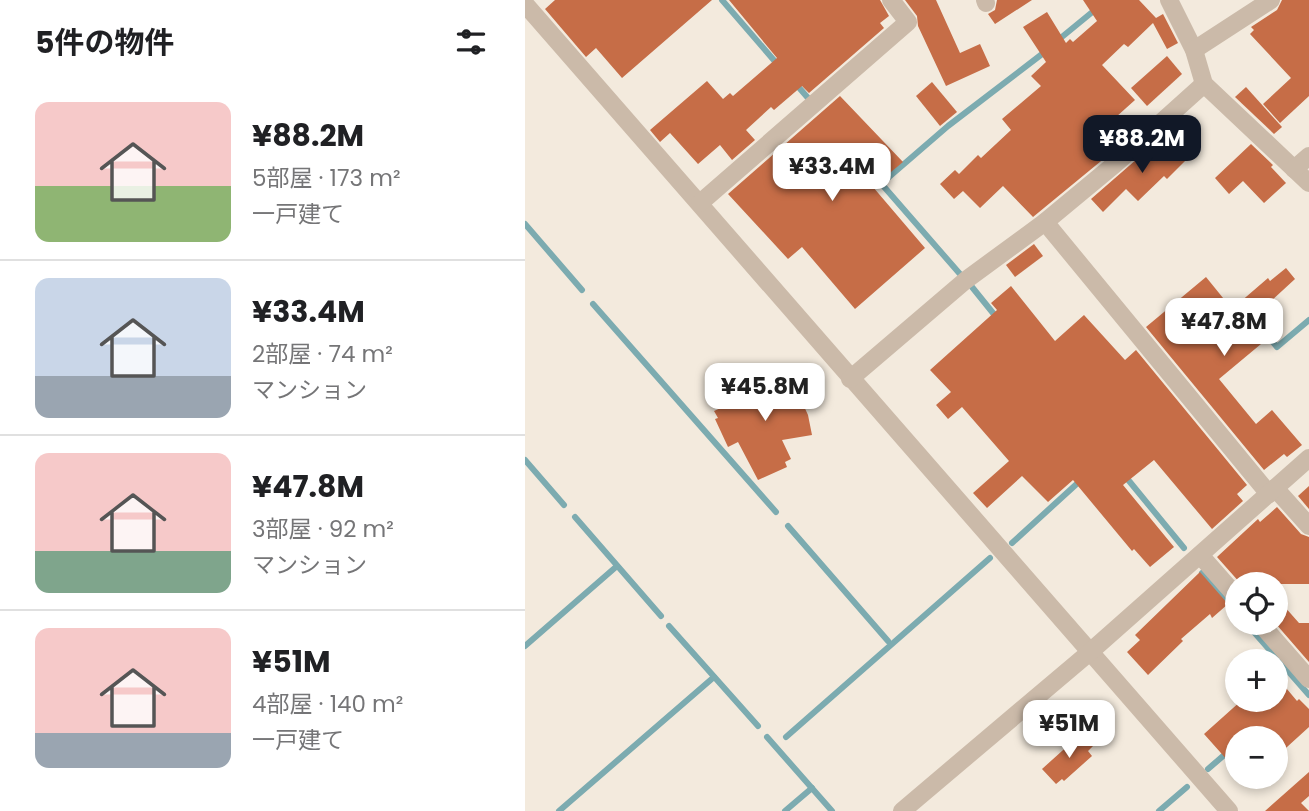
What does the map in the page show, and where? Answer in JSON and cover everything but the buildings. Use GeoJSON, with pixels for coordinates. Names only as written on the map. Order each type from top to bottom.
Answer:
{"type":"FeatureCollection","features":[{"type":"Feature","properties":{"kind":"street"},"geometry":{"type":"LineString","coordinates":[[699,203],[908,22],[891,0]]}},
{"type":"Feature","properties":{"kind":"street"},"geometry":{"type":"LineString","coordinates":[[1169,0],[1194,50],[1204,84],[1309,183]]}},
{"type":"Feature","properties":{"kind":"street"},"geometry":{"type":"LineString","coordinates":[[1194,50],[1271,0]]}},
{"type":"Feature","properties":{"kind":"street"},"geometry":{"type":"LineString","coordinates":[[525,4],[1229,811]]}},
{"type":"Feature","properties":{"kind":"street"},"geometry":{"type":"LineString","coordinates":[[850,379],[966,280],[1045,222],[1115,164],[1204,84]]}},
{"type":"Feature","properties":{"kind":"street"},"geometry":{"type":"LineString","coordinates":[[1294,169],[1309,156]]}},
{"type":"Feature","properties":{"kind":"street"},"geometry":{"type":"LineString","coordinates":[[1045,222],[1272,491],[1309,526]]}},
{"type":"Feature","properties":{"kind":"street"},"geometry":{"type":"LineString","coordinates":[[902,811],[1090,652],[1309,458]]}},
{"type":"Feature","properties":{"kind":"street"},"geometry":{"type":"LineString","coordinates":[[1200,555],[1225,583]]}},
{"type":"Feature","properties":{"kind":"street"},"geometry":{"type":"LineString","coordinates":[[1270,635],[1309,679]]}},
{"type":"Feature","properties":{"kind":"waterway"},"geometry":{"type":"LineString","coordinates":[[722,0],[778,65]]}},
{"type":"Feature","properties":{"kind":"waterway"},"geometry":{"type":"LineString","coordinates":[[1057,41],[1107,0]]}},
{"type":"Feature","properties":{"kind":"waterway"},"geometry":{"type":"LineString","coordinates":[[882,183],[948,126],[1046,51]]}},
{"type":"Feature","properties":{"kind":"waterway"},"geometry":{"type":"LineString","coordinates":[[795,83],[808,98]]}},
{"type":"Feature","properties":{"kind":"waterway"},"geometry":{"type":"LineString","coordinates":[[879,181],[960,274]]}},
{"type":"Feature","properties":{"kind":"waterway"},"geometry":{"type":"LineString","coordinates":[[525,224],[582,290]]}},
{"type":"Feature","properties":{"kind":"waterway"},"geometry":{"type":"LineString","coordinates":[[972,287],[997,318]]}},
{"type":"Feature","properties":{"kind":"waterway"},"geometry":{"type":"LineString","coordinates":[[1228,312],[1239,302],[1277,347],[1309,320]]}},
{"type":"Feature","properties":{"kind":"waterway"},"geometry":{"type":"LineString","coordinates":[[593,304],[776,512]]}},
{"type":"Feature","properties":{"kind":"waterway"},"geometry":{"type":"LineString","coordinates":[[525,460],[564,505]]}},
{"type":"Feature","properties":{"kind":"waterway"},"geometry":{"type":"LineString","coordinates":[[1125,476],[1184,548]]}},
{"type":"Feature","properties":{"kind":"waterway"},"geometry":{"type":"LineString","coordinates":[[1012,543],[1081,480]]}},
{"type":"Feature","properties":{"kind":"waterway"},"geometry":{"type":"LineString","coordinates":[[575,517],[661,616]]}},
{"type":"Feature","properties":{"kind":"waterway"},"geometry":{"type":"LineString","coordinates":[[788,526],[888,641]]}},
{"type":"Feature","properties":{"kind":"waterway"},"geometry":{"type":"LineString","coordinates":[[786,737],[990,558]]}},
{"type":"Feature","properties":{"kind":"waterway"},"geometry":{"type":"LineString","coordinates":[[525,646],[617,566]]}},
{"type":"Feature","properties":{"kind":"waterway"},"geometry":{"type":"LineString","coordinates":[[1202,573],[1225,599]]}},
{"type":"Feature","properties":{"kind":"waterway"},"geometry":{"type":"LineString","coordinates":[[669,626],[758,726]]}},
{"type":"Feature","properties":{"kind":"waterway"},"geometry":{"type":"LineString","coordinates":[[1256,635],[1309,695]]}},
{"type":"Feature","properties":{"kind":"waterway"},"geometry":{"type":"LineString","coordinates":[[559,811],[714,677]]}},
{"type":"Feature","properties":{"kind":"waterway"},"geometry":{"type":"LineString","coordinates":[[767,737],[832,811]]}},
{"type":"Feature","properties":{"kind":"waterway"},"geometry":{"type":"LineString","coordinates":[[1208,769],[1225,754]]}},
{"type":"Feature","properties":{"kind":"waterway"},"geometry":{"type":"LineString","coordinates":[[1159,811],[1187,787]]}},
{"type":"Feature","properties":{"kind":"waterway"},"geometry":{"type":"LineString","coordinates":[[785,811],[812,788]]}}]}
